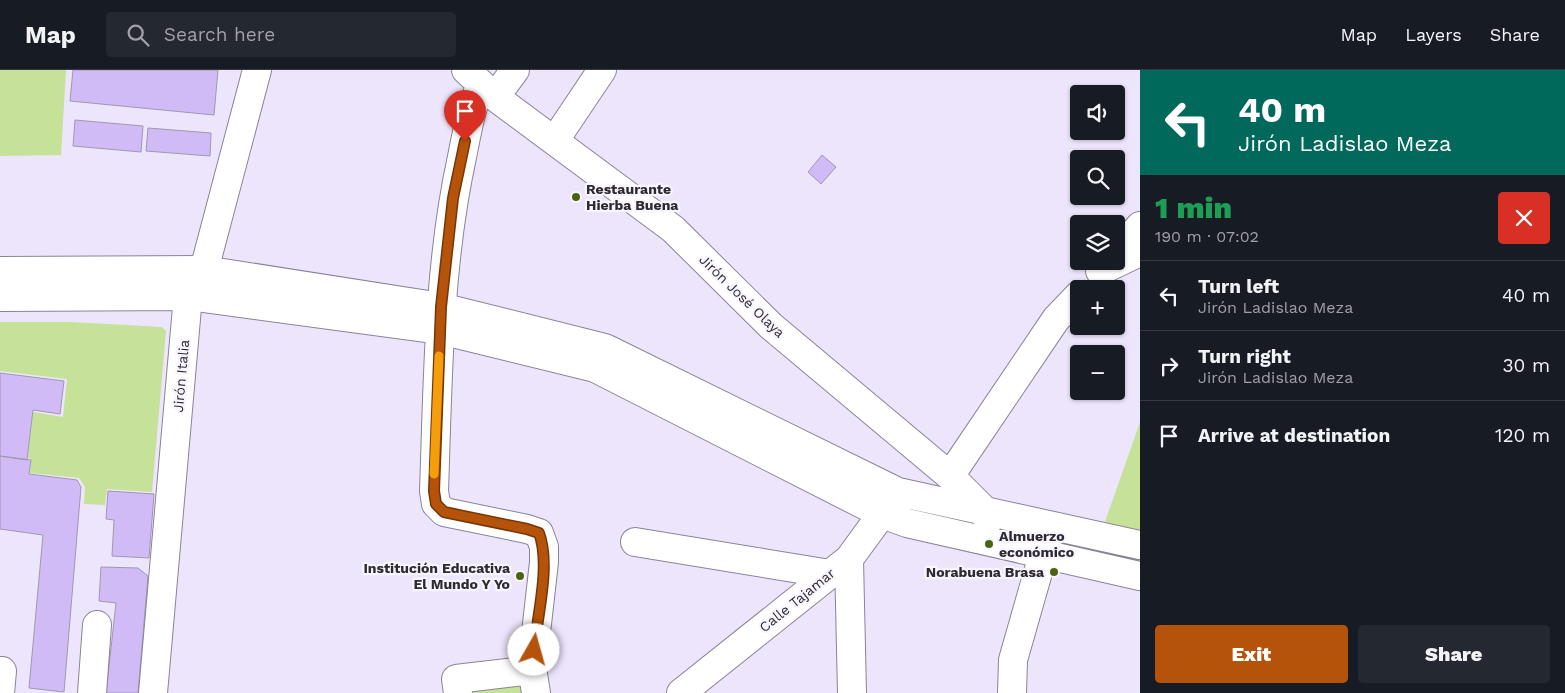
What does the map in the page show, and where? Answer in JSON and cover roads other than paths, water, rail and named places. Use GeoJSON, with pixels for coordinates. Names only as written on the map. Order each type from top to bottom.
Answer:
{"type":"FeatureCollection","features":[{"type":"Feature","properties":{"kind":"street","name":"Jirón Italia"},"geometry":{"type":"LineString","coordinates":[[153,693],[188,296],[204,270],[257,70]]}},
{"type":"Feature","properties":{"kind":"street"},"geometry":{"type":"LineString","coordinates":[[458,693],[456,679],[534,681],[544,562],[544,547],[539,533],[444,512],[436,504],[434,491],[441,318],[453,198],[473,104],[481,84],[515,70]]}},
{"type":"Feature","properties":{"kind":"street"},"geometry":{"type":"LineString","coordinates":[[555,140],[602,70]]}},
{"type":"Feature","properties":{"kind":"street","name":"Jirón José Olaya"},"geometry":{"type":"LineString","coordinates":[[481,84],[673,229],[771,326],[950,476],[985,511]]}},
{"type":"Feature","properties":{"kind":"street"},"geometry":{"type":"LineString","coordinates":[[1125,243],[1140,226]]}},
{"type":"Feature","properties":{"kind":"street"},"geometry":{"type":"LineString","coordinates":[[1125,258],[1140,252]]}},
{"type":"Feature","properties":{"kind":"street"},"geometry":{"type":"LineString","coordinates":[[0,271],[204,270],[441,318],[606,348],[657,387],[890,503],[985,511],[1140,545]]}},
{"type":"Feature","properties":{"kind":"street"},"geometry":{"type":"LineString","coordinates":[[0,297],[188,296],[441,318]]}},
{"type":"Feature","properties":{"kind":"street"},"geometry":{"type":"LineString","coordinates":[[950,476],[1056,319],[1070,304]]}},
{"type":"Feature","properties":{"kind":"street"},"geometry":{"type":"LineString","coordinates":[[890,503],[907,523],[1140,576]]}},
{"type":"Feature","properties":{"kind":"street","name":"Calle Tajamar"},"geometry":{"type":"LineString","coordinates":[[681,693],[839,567],[890,503]]}},
{"type":"Feature","properties":{"kind":"street"},"geometry":{"type":"LineString","coordinates":[[985,511],[993,542]]}},
{"type":"Feature","properties":{"kind":"street"},"geometry":{"type":"LineString","coordinates":[[1012,693],[1013,660],[1051,527]]}},
{"type":"Feature","properties":{"kind":"street"},"geometry":{"type":"LineString","coordinates":[[635,542],[839,567],[852,693]]}},
{"type":"Feature","properties":{"kind":"street"},"geometry":{"type":"LineString","coordinates":[[92,693],[97,625]]}},
{"type":"Feature","properties":{"kind":"place","name":"Restaurante Hierba Buena"},"geometry":{"type":"Point","coordinates":[576,197]}},
{"type":"Feature","properties":{"kind":"place","name":"Almuerzo económico"},"geometry":{"type":"Point","coordinates":[989,544]}},
{"type":"Feature","properties":{"kind":"place","name":"Norabuena Brasa"},"geometry":{"type":"Point","coordinates":[1054,572]}},
{"type":"Feature","properties":{"kind":"place","name":"Institución Educativa El Mundo Y Yo"},"geometry":{"type":"Point","coordinates":[520,576]}}]}
